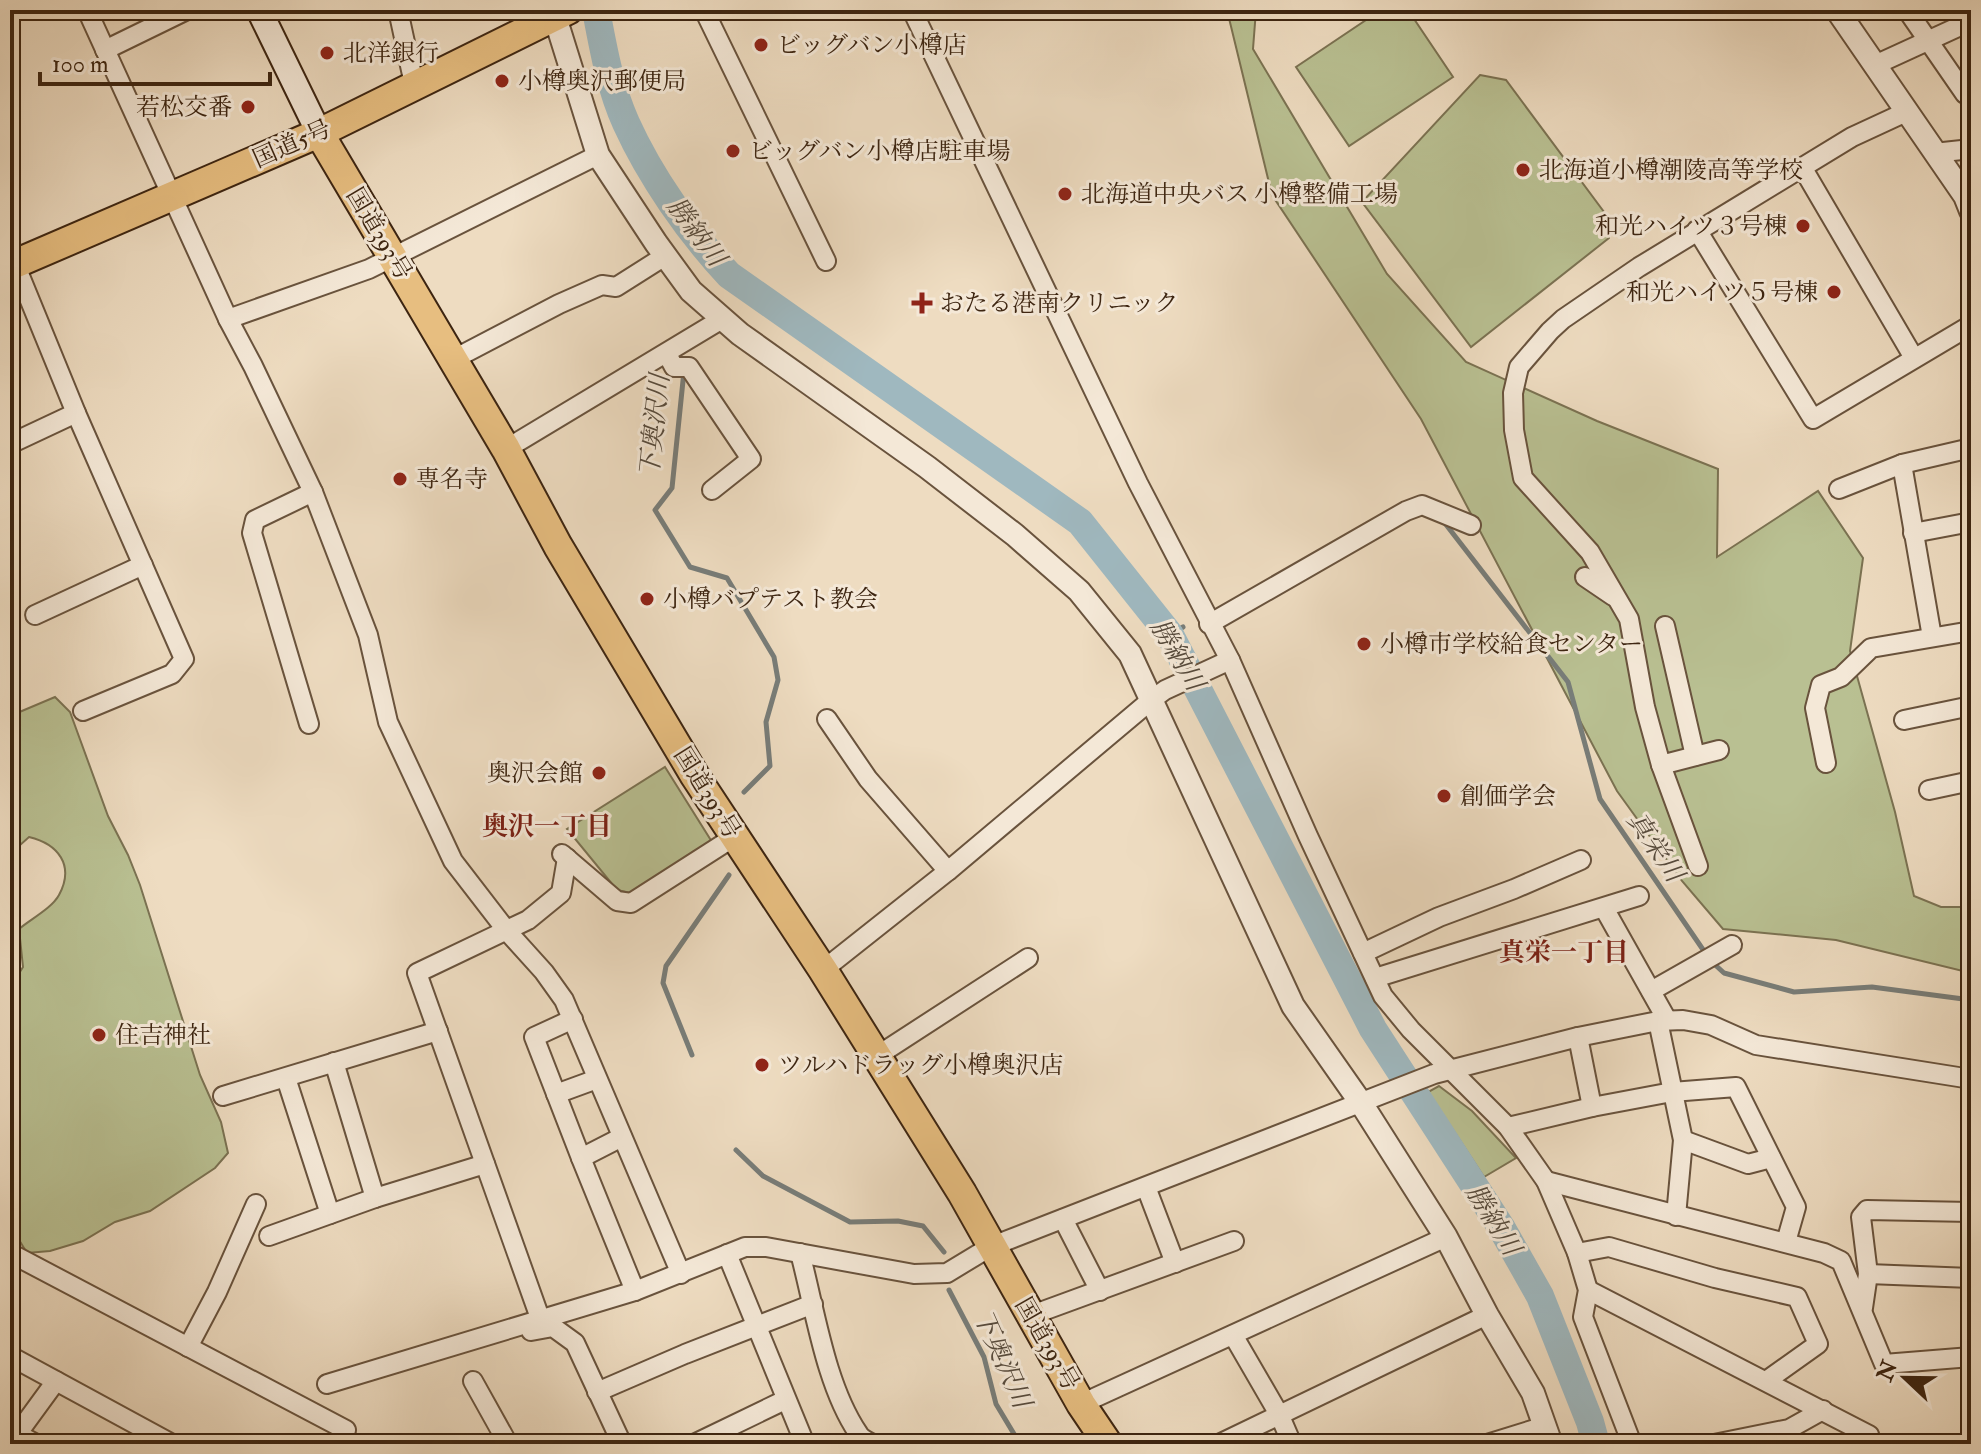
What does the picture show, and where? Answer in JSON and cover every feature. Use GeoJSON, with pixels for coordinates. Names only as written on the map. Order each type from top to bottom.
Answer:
{"type":"FeatureCollection","features":[{"type":"Feature","properties":{"kind":"highway","name":"国道5号"},"geometry":{"type":"LineString","coordinates":[[12,265],[319,133],[562,13]]}},
{"type":"Feature","properties":{"kind":"highway","name":"国道393号"},"geometry":{"type":"LineString","coordinates":[[319,133],[506,449],[558,546],[734,837],[823,970],[962,1193],[1081,1404],[1108,1444]]}},
{"type":"Feature","properties":{"kind":"main road"},"geometry":{"type":"LineString","coordinates":[[259,10],[319,133]]}},
{"type":"Feature","properties":{"kind":"street"},"geometry":{"type":"LineString","coordinates":[[87,10],[228,319],[313,492],[368,635],[388,722],[453,861],[564,1000],[681,1274]]}},
{"type":"Feature","properties":{"kind":"street"},"geometry":{"type":"LineString","coordinates":[[105,50],[187,10]]}},
{"type":"Feature","properties":{"kind":"street"},"geometry":{"type":"LineString","coordinates":[[398,10],[414,84]]}},
{"type":"Feature","properties":{"kind":"street"},"geometry":{"type":"LineString","coordinates":[[704,10],[826,261]]}},
{"type":"Feature","properties":{"kind":"street"},"geometry":{"type":"LineString","coordinates":[[912,10],[1131,469],[1209,624],[1383,996],[1442,1071],[1508,1127],[1546,1181],[1577,1253],[1588,1290],[1583,1317],[1632,1444]]}},
{"type":"Feature","properties":{"kind":"street"},"geometry":{"type":"LineString","coordinates":[[1907,10],[1965,94]]}},
{"type":"Feature","properties":{"kind":"street"},"geometry":{"type":"LineString","coordinates":[[1841,11],[1965,196],[1971,211]]}},
{"type":"Feature","properties":{"kind":"street"},"geometry":{"type":"LineString","coordinates":[[562,13],[598,155],[691,291],[722,319],[927,467],[1015,535],[1079,591],[1130,654],[1157,696],[1293,1006],[1370,1098],[1487,1315],[1533,1393],[1548,1435],[1487,1444]]}},
{"type":"Feature","properties":{"kind":"street"},"geometry":{"type":"LineString","coordinates":[[1875,65],[1971,21]]}},
{"type":"Feature","properties":{"kind":"street"},"geometry":{"type":"LineString","coordinates":[[1698,866],[1661,765],[1645,707],[1629,619],[1590,552],[1523,478],[1516,452],[1513,393],[1519,367],[1550,331],[1639,267],[1852,137],[1906,112]]}},
{"type":"Feature","properties":{"kind":"street"},"geometry":{"type":"LineString","coordinates":[[1934,153],[1971,149]]}},
{"type":"Feature","properties":{"kind":"street"},"geometry":{"type":"LineString","coordinates":[[228,319],[369,269],[598,155]]}},
{"type":"Feature","properties":{"kind":"street"},"geometry":{"type":"LineString","coordinates":[[1802,167],[1914,358]]}},
{"type":"Feature","properties":{"kind":"street"},"geometry":{"type":"LineString","coordinates":[[1697,230],[1813,419],[1971,325]]}},
{"type":"Feature","properties":{"kind":"street"},"geometry":{"type":"LineString","coordinates":[[452,360],[559,304],[602,285],[616,287],[665,256]]}},
{"type":"Feature","properties":{"kind":"street"},"geometry":{"type":"LineString","coordinates":[[12,265],[184,659],[172,674],[83,711]]}},
{"type":"Feature","properties":{"kind":"street"},"geometry":{"type":"LineString","coordinates":[[506,449],[722,319]]}},
{"type":"Feature","properties":{"kind":"street"},"geometry":{"type":"LineString","coordinates":[[667,354],[674,367],[689,367],[751,459],[712,490]]}},
{"type":"Feature","properties":{"kind":"street"},"geometry":{"type":"LineString","coordinates":[[10,444],[76,413]]}},
{"type":"Feature","properties":{"kind":"street"},"geometry":{"type":"LineString","coordinates":[[1839,489],[1902,464],[1971,448]]}},
{"type":"Feature","properties":{"kind":"street"},"geometry":{"type":"LineString","coordinates":[[1902,464],[1932,637]]}},
{"type":"Feature","properties":{"kind":"street"},"geometry":{"type":"LineString","coordinates":[[309,724],[252,533],[255,520],[313,492]]}},
{"type":"Feature","properties":{"kind":"street"},"geometry":{"type":"LineString","coordinates":[[1209,624],[1406,511],[1422,505],[1471,525]]}},
{"type":"Feature","properties":{"kind":"street"},"geometry":{"type":"LineString","coordinates":[[1913,533],[1971,522]]}},
{"type":"Feature","properties":{"kind":"street"},"geometry":{"type":"LineString","coordinates":[[35,615],[143,565]]}},
{"type":"Feature","properties":{"kind":"street"},"geometry":{"type":"LineString","coordinates":[[1585,577],[1618,600]]}},
{"type":"Feature","properties":{"kind":"street"},"geometry":{"type":"LineString","coordinates":[[1665,626],[1695,756]]}},
{"type":"Feature","properties":{"kind":"street"},"geometry":{"type":"LineString","coordinates":[[1826,763],[1815,708],[1821,685],[1841,677],[1871,648],[1971,631]]}},
{"type":"Feature","properties":{"kind":"street"},"geometry":{"type":"LineString","coordinates":[[823,970],[948,871],[1157,696],[1225,662]]}},
{"type":"Feature","properties":{"kind":"street"},"geometry":{"type":"LineString","coordinates":[[1904,720],[1971,706]]}},
{"type":"Feature","properties":{"kind":"street"},"geometry":{"type":"LineString","coordinates":[[827,719],[868,779],[948,871]]}},
{"type":"Feature","properties":{"kind":"street"},"geometry":{"type":"LineString","coordinates":[[1661,765],[1719,750]]}},
{"type":"Feature","properties":{"kind":"street"},"geometry":{"type":"LineString","coordinates":[[1929,790],[1971,781]]}},
{"type":"Feature","properties":{"kind":"street"},"geometry":{"type":"LineString","coordinates":[[540,1318],[417,973],[528,920],[561,893],[564,856],[617,901],[631,903],[734,837]]}},
{"type":"Feature","properties":{"kind":"street"},"geometry":{"type":"LineString","coordinates":[[1363,953],[1439,917],[1581,860]]}},
{"type":"Feature","properties":{"kind":"street"},"geometry":{"type":"LineString","coordinates":[[1375,978],[1639,896]]}},
{"type":"Feature","properties":{"kind":"street"},"geometry":{"type":"LineString","coordinates":[[1604,908],[1651,991],[1662,1020],[1672,1092],[1683,1140],[1676,1216]]}},
{"type":"Feature","properties":{"kind":"street"},"geometry":{"type":"LineString","coordinates":[[1651,991],[1732,945]]}},
{"type":"Feature","properties":{"kind":"street"},"geometry":{"type":"LineString","coordinates":[[877,1056],[1028,958]]}},
{"type":"Feature","properties":{"kind":"street"},"geometry":{"type":"LineString","coordinates":[[573,1019],[534,1037],[635,1291]]}},
{"type":"Feature","properties":{"kind":"street"},"geometry":{"type":"LineString","coordinates":[[327,1384],[635,1291],[745,1247],[766,1247],[914,1274],[947,1273],[990,1247],[1442,1071],[1578,1037],[1662,1020],[1711,1025],[1756,1045],[1971,1079]]}},
{"type":"Feature","properties":{"kind":"street"},"geometry":{"type":"LineString","coordinates":[[223,1096],[438,1031]]}},
{"type":"Feature","properties":{"kind":"street"},"geometry":{"type":"LineString","coordinates":[[1578,1037],[1592,1107]]}},
{"type":"Feature","properties":{"kind":"street"},"geometry":{"type":"LineString","coordinates":[[334,1062],[375,1198]]}},
{"type":"Feature","properties":{"kind":"street"},"geometry":{"type":"LineString","coordinates":[[286,1078],[330,1214]]}},
{"type":"Feature","properties":{"kind":"street"},"geometry":{"type":"LineString","coordinates":[[556,1094],[597,1079]]}},
{"type":"Feature","properties":{"kind":"street"},"geometry":{"type":"LineString","coordinates":[[1508,1127],[1672,1092],[1736,1087],[1796,1207],[1786,1242]]}},
{"type":"Feature","properties":{"kind":"street"},"geometry":{"type":"LineString","coordinates":[[581,1158],[622,1137]]}},
{"type":"Feature","properties":{"kind":"street"},"geometry":{"type":"LineString","coordinates":[[1683,1140],[1748,1164],[1771,1158]]}},
{"type":"Feature","properties":{"kind":"street"},"geometry":{"type":"LineString","coordinates":[[269,1236],[375,1198],[485,1164]]}},
{"type":"Feature","properties":{"kind":"street"},"geometry":{"type":"LineString","coordinates":[[1546,1181],[1824,1253],[1841,1261],[1884,1364],[1971,1357]]}},
{"type":"Feature","properties":{"kind":"street"},"geometry":{"type":"LineString","coordinates":[[1146,1187],[1175,1263]]}},
{"type":"Feature","properties":{"kind":"street"},"geometry":{"type":"LineString","coordinates":[[188,1347],[217,1292],[256,1204]]}},
{"type":"Feature","properties":{"kind":"street"},"geometry":{"type":"LineString","coordinates":[[1863,1308],[1868,1274],[1861,1217],[1867,1210],[1971,1212]]}},
{"type":"Feature","properties":{"kind":"street"},"geometry":{"type":"LineString","coordinates":[[1063,1219],[1100,1291]]}},
{"type":"Feature","properties":{"kind":"street"},"geometry":{"type":"LineString","coordinates":[[1081,1404],[1446,1237]]}},
{"type":"Feature","properties":{"kind":"street"},"geometry":{"type":"LineString","coordinates":[[1032,1315],[1234,1241]]}},
{"type":"Feature","properties":{"kind":"street"},"geometry":{"type":"LineString","coordinates":[[1577,1253],[1609,1247],[1715,1278],[1797,1297],[1818,1344],[1766,1381]]}},
{"type":"Feature","properties":{"kind":"street"},"geometry":{"type":"LineString","coordinates":[[10,1253],[346,1430]]}},
{"type":"Feature","properties":{"kind":"street"},"geometry":{"type":"LineString","coordinates":[[800,1253],[840,1398],[859,1437],[873,1444]]}},
{"type":"Feature","properties":{"kind":"street"},"geometry":{"type":"LineString","coordinates":[[727,1254],[805,1444]]}},
{"type":"Feature","properties":{"kind":"street"},"geometry":{"type":"LineString","coordinates":[[1868,1274],[1971,1278]]}},
{"type":"Feature","properties":{"kind":"street"},"geometry":{"type":"LineString","coordinates":[[1588,1290],[1869,1435],[1868,1444]]}},
{"type":"Feature","properties":{"kind":"street"},"geometry":{"type":"LineString","coordinates":[[597,1392],[813,1304]]}},
{"type":"Feature","properties":{"kind":"street"},"geometry":{"type":"LineString","coordinates":[[1219,1444],[1487,1315]]}},
{"type":"Feature","properties":{"kind":"street"},"geometry":{"type":"LineString","coordinates":[[498,1330],[508,1336],[553,1327],[566,1334],[575,1343],[622,1444]]}},
{"type":"Feature","properties":{"kind":"street"},"geometry":{"type":"LineString","coordinates":[[1233,1335],[1280,1416],[1292,1444]]}},
{"type":"Feature","properties":{"kind":"street"},"geometry":{"type":"LineString","coordinates":[[10,1356],[172,1444]]}},
{"type":"Feature","properties":{"kind":"street"},"geometry":{"type":"LineString","coordinates":[[36,1444],[12,1436],[56,1381]]}},
{"type":"Feature","properties":{"kind":"street"},"geometry":{"type":"LineString","coordinates":[[473,1381],[507,1442],[504,1444]]}},
{"type":"Feature","properties":{"kind":"street"},"geometry":{"type":"LineString","coordinates":[[694,1444],[785,1400]]}},
{"type":"Feature","properties":{"kind":"street"},"geometry":{"type":"LineString","coordinates":[[1714,1444],[1772,1438],[1823,1410]]}},
{"type":"Feature","properties":{"kind":"green space"},"geometry":{"type":"Polygon","coordinates":[[[1227,10],[1256,10],[1253,49],[1387,274],[1466,362],[1597,421],[1718,469],[1717,557],[1818,491],[1863,558],[1850,651],[1895,812],[1914,896],[1941,907],[1971,907],[1971,973],[1836,940],[1723,929],[1682,881],[1617,791],[1421,419],[1272,195],[1227,10]]]}},
{"type":"Feature","properties":{"kind":"green space"},"geometry":{"type":"Polygon","coordinates":[[[1381,10],[1408,10],[1453,77],[1349,146],[1296,67],[1381,10]]]}},
{"type":"Feature","properties":{"kind":"green space"},"geometry":{"type":"Polygon","coordinates":[[[1480,75],[1506,80],[1610,220],[1609,238],[1471,347],[1362,202],[1480,75]]]}},
{"type":"Feature","properties":{"kind":"green space","name":"住吉神社"},"geometry":{"type":"Polygon","coordinates":[[[55,697],[70,712],[108,816],[140,885],[200,1075],[221,1122],[228,1153],[215,1168],[150,1211],[115,1222],[83,1241],[50,1251],[27,1253],[10,1225],[10,974],[18,975],[23,967],[19,929],[56,900],[65,874],[61,857],[39,840],[29,837],[10,854],[10,716],[55,697]]]}},
{"type":"Feature","properties":{"kind":"green space"},"geometry":{"type":"Polygon","coordinates":[[[665,767],[712,842],[631,893],[617,890],[567,829],[665,767]]]}},
{"type":"Feature","properties":{"kind":"green space"},"geometry":{"type":"Polygon","coordinates":[[[1439,1086],[1472,1111],[1516,1158],[1484,1177],[1428,1092],[1439,1086]]]}},
{"type":"Feature","properties":{"kind":"waterway","name":"勝納川"},"geometry":{"type":"LineString","coordinates":[[596,10],[616,96],[636,143],[672,203],[699,241],[729,275],[1080,522],[1170,635],[1373,1029],[1501,1227],[1540,1296],[1596,1444]]}},
{"type":"Feature","properties":{"kind":"waterway","name":"下奥沢川"},"geometry":{"type":"LineString","coordinates":[[677,351],[684,371],[672,488],[655,510],[690,567],[727,578],[774,657],[778,680],[766,722],[770,766],[744,792]]}},
{"type":"Feature","properties":{"kind":"waterway","name":"真栄川"},"geometry":{"type":"LineString","coordinates":[[1444,522],[1568,682],[1600,799],[1706,954]]}},
{"type":"Feature","properties":{"kind":"waterway","name":"真栄川"},"geometry":{"type":"LineString","coordinates":[[1170,635],[1183,627]]}},
{"type":"Feature","properties":{"kind":"waterway","name":"下奥沢川"},"geometry":{"type":"LineString","coordinates":[[692,1055],[663,983],[666,966],[729,875]]}},
{"type":"Feature","properties":{"kind":"waterway","name":"真栄川"},"geometry":{"type":"LineString","coordinates":[[1712,962],[1724,973],[1794,992],[1872,987],[1971,1000]]}},
{"type":"Feature","properties":{"kind":"waterway"},"geometry":{"type":"LineString","coordinates":[[736,1150],[763,1176],[850,1222],[898,1221],[923,1226],[944,1252]]}},
{"type":"Feature","properties":{"kind":"waterway","name":"下奥沢川"},"geometry":{"type":"LineString","coordinates":[[949,1290],[984,1357],[996,1404],[1020,1444]]}},
{"type":"Feature","properties":{"kind":"place","name":"ビッグバン小樽店"},"geometry":{"type":"Point","coordinates":[761,45]}},
{"type":"Feature","properties":{"kind":"place","name":"北洋銀行"},"geometry":{"type":"Point","coordinates":[327,53]}},
{"type":"Feature","properties":{"kind":"place","name":"小樽奥沢郵便局"},"geometry":{"type":"Point","coordinates":[502,81]}},
{"type":"Feature","properties":{"kind":"place","name":"若松交番"},"geometry":{"type":"Point","coordinates":[248,107]}},
{"type":"Feature","properties":{"kind":"place","name":"ビッグバン小樽店駐車場"},"geometry":{"type":"Point","coordinates":[733,151]}},
{"type":"Feature","properties":{"kind":"place","name":"北海道小樽潮陵高等学校"},"geometry":{"type":"Point","coordinates":[1523,170]}},
{"type":"Feature","properties":{"kind":"place","name":"北海道中央バス 小樽整備工場"},"geometry":{"type":"Point","coordinates":[1065,194]}},
{"type":"Feature","properties":{"kind":"place","name":"和光ハイツ３号棟"},"geometry":{"type":"Point","coordinates":[1803,226]}},
{"type":"Feature","properties":{"kind":"place","name":"和光ハイツ５号棟"},"geometry":{"type":"Point","coordinates":[1834,292]}},
{"type":"Feature","properties":{"kind":"place","name":"おたる港南クリニック"},"geometry":{"type":"Point","coordinates":[922,303]}},
{"type":"Feature","properties":{"kind":"place","name":"専名寺"},"geometry":{"type":"Point","coordinates":[400,479]}},
{"type":"Feature","properties":{"kind":"place","name":"小樽バプテスト教会"},"geometry":{"type":"Point","coordinates":[647,599]}},
{"type":"Feature","properties":{"kind":"place","name":"小樽市学校給食センター"},"geometry":{"type":"Point","coordinates":[1364,644]}},
{"type":"Feature","properties":{"kind":"place","name":"奥沢会館"},"geometry":{"type":"Point","coordinates":[599,773]}},
{"type":"Feature","properties":{"kind":"place","name":"創価学会"},"geometry":{"type":"Point","coordinates":[1444,796]}},
{"type":"Feature","properties":{"kind":"place","name":"住吉神社"},"geometry":{"type":"Point","coordinates":[99,1035]}},
{"type":"Feature","properties":{"kind":"place","name":"ツルハドラッグ小樽奥沢店"},"geometry":{"type":"Point","coordinates":[762,1065]}},
{"type":"Feature","properties":{"kind":"district","name":"奥沢一丁目"},"geometry":{"type":"Point","coordinates":[547,827]}},
{"type":"Feature","properties":{"kind":"district","name":"真栄一丁目"},"geometry":{"type":"Point","coordinates":[1564,953]}}]}
